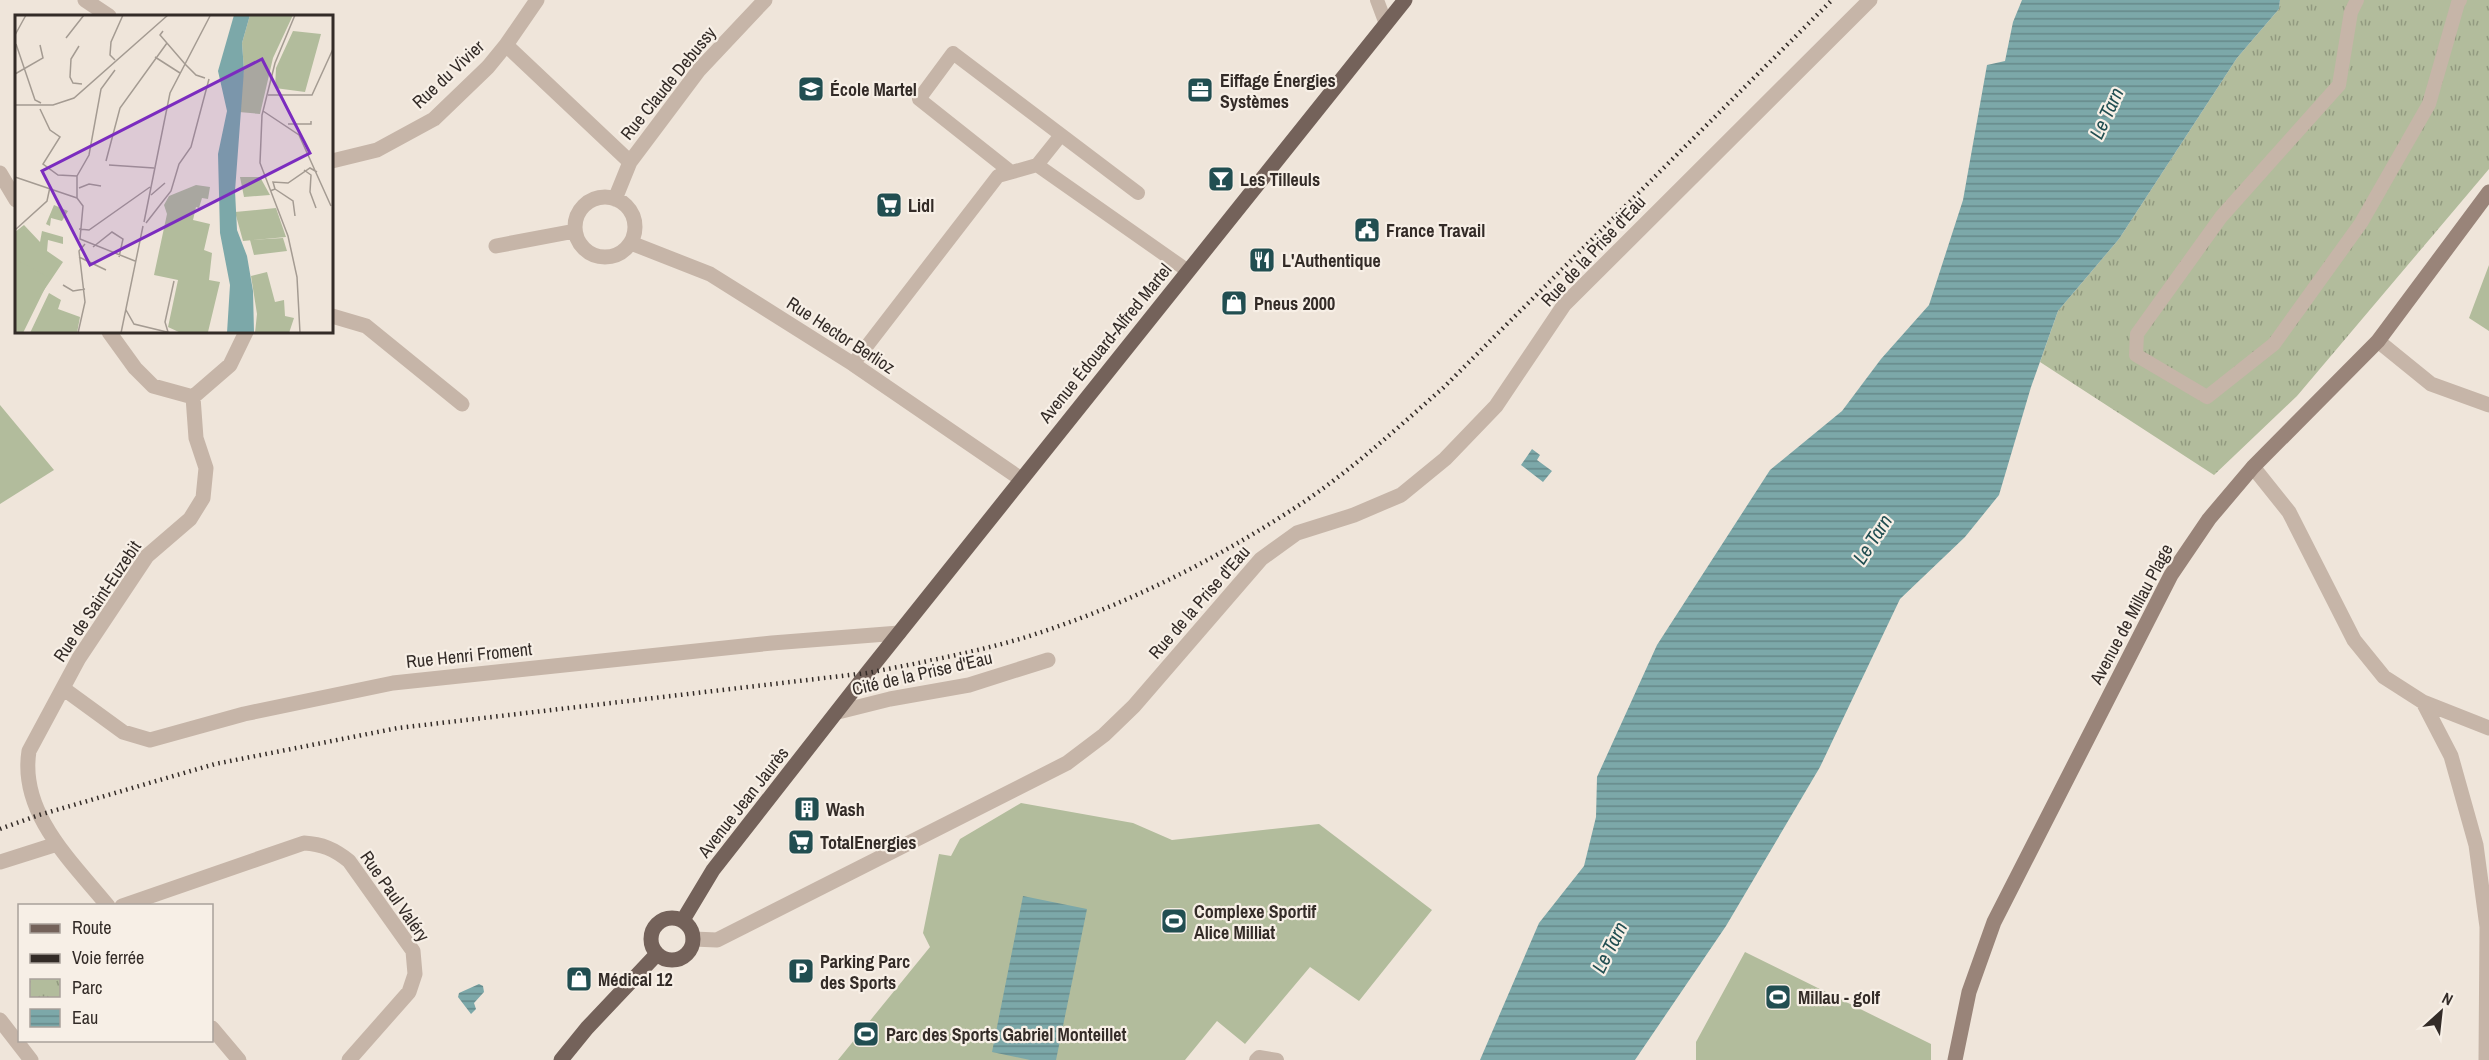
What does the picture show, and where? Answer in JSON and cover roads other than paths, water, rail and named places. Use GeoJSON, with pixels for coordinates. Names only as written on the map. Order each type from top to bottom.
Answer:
{"type":"FeatureCollection","features":[{"type":"Feature","properties":{"kind":"main road","name":"Avenue Édouard-Alfred Martel"},"geometry":{"type":"LineString","coordinates":[[838,712],[1021,479],[1405,0]]}},
{"type":"Feature","properties":{"kind":"main road","name":"Avenue Jean Jaurès"},"geometry":{"type":"LineString","coordinates":[[683,920],[713,870],[838,712]]}},
{"type":"Feature","properties":{"kind":"main road"},"geometry":{"type":"LineString","coordinates":[[674,917],[683,920],[692,932],[693,939],[692,947],[680,958],[664,959],[652,947],[650,938],[657,922],[674,917]]}},
{"type":"Feature","properties":{"kind":"main road"},"geometry":{"type":"LineString","coordinates":[[561,1060],[587,1028],[657,954]]}},
{"type":"Feature","properties":{"kind":"street"},"geometry":{"type":"LineString","coordinates":[[85,0],[108,15]]}},
{"type":"Feature","properties":{"kind":"street","name":"Rue du Vivier"},"geometry":{"type":"LineString","coordinates":[[333,161],[377,150],[434,119],[488,67],[537,0]]}},
{"type":"Feature","properties":{"kind":"street","name":"Rue Claude Debussy"},"geometry":{"type":"LineString","coordinates":[[615,199],[630,162],[699,70],[765,0]]}},
{"type":"Feature","properties":{"kind":"street","name":"Rue de la Prise d'Eau"},"geometry":{"type":"LineString","coordinates":[[693,939],[717,940],[1067,764],[1104,735],[1134,706],[1261,559],[1297,533],[1354,515],[1401,495],[1445,459],[1496,406],[1564,305],[1870,0]]}},
{"type":"Feature","properties":{"kind":"street"},"geometry":{"type":"LineString","coordinates":[[506,45],[630,162]]}},
{"type":"Feature","properties":{"kind":"street"},"geometry":{"type":"LineString","coordinates":[[0,175],[15,198]]}},
{"type":"Feature","properties":{"kind":"street","name":"Avenue de Millau Plage"},"geometry":{"type":"LineString","coordinates":[[1955,1060],[1969,992],[1994,922],[2171,575],[2209,519],[2253,467],[2379,341],[2489,192]]}},
{"type":"Feature","properties":{"kind":"street"},"geometry":{"type":"LineString","coordinates":[[605,197],[615,199],[629,209],[633,218],[635,226],[631,243],[617,255],[598,257],[582,247],[574,231],[575,221],[586,203],[605,197]]}},
{"type":"Feature","properties":{"kind":"street"},"geometry":{"type":"LineString","coordinates":[[496,246],[574,231]]}},
{"type":"Feature","properties":{"kind":"street","name":"Rue Hector Berlioz"},"geometry":{"type":"LineString","coordinates":[[631,243],[710,274],[853,364],[1021,479]]}},
{"type":"Feature","properties":{"kind":"street"},"geometry":{"type":"LineString","coordinates":[[333,316],[366,326],[462,404]]}},
{"type":"Feature","properties":{"kind":"street"},"geometry":{"type":"LineString","coordinates":[[110,333],[135,368],[153,386],[193,397],[230,365],[246,333]]}},
{"type":"Feature","properties":{"kind":"street"},"geometry":{"type":"LineString","coordinates":[[2379,341],[2431,384],[2489,405]]}},
{"type":"Feature","properties":{"kind":"street","name":"Rue de Saint-Euzebit"},"geometry":{"type":"LineString","coordinates":[[106,904],[57,844],[39,815],[30,791],[26,767],[29,751],[79,658],[147,556],[190,519],[203,498],[206,468],[196,438],[193,397]]}},
{"type":"Feature","properties":{"kind":"street"},"geometry":{"type":"LineString","coordinates":[[2253,467],[2289,512],[2354,640],[2384,677],[2423,702],[2489,728]]}},
{"type":"Feature","properties":{"kind":"street","name":"Rue Henri Froment"},"geometry":{"type":"LineString","coordinates":[[64,689],[123,732],[150,740],[244,714],[393,683],[772,643],[899,633]]}},
{"type":"Feature","properties":{"kind":"street","name":"Cité de la Prise d'Eau"},"geometry":{"type":"LineString","coordinates":[[838,712],[890,699],[969,685],[1048,660]]}},
{"type":"Feature","properties":{"kind":"street"},"geometry":{"type":"LineString","coordinates":[[2423,702],[2451,756],[2476,845],[2487,927],[2486,1060]]}},
{"type":"Feature","properties":{"kind":"street","name":"Rue Paul Valéry"},"geometry":{"type":"LineString","coordinates":[[128,904],[304,843],[328,847],[339,853],[349,861],[413,951],[415,974],[409,992],[349,1060]]}},
{"type":"Feature","properties":{"kind":"street"},"geometry":{"type":"LineString","coordinates":[[0,862],[57,844]]}},
{"type":"Feature","properties":{"kind":"street"},"geometry":{"type":"LineString","coordinates":[[0,1020],[31,1060]]}},
{"type":"Feature","properties":{"kind":"street"},"geometry":{"type":"LineString","coordinates":[[213,1029],[238,1060]]}},
{"type":"Feature","properties":{"kind":"lane"},"geometry":{"type":"LineString","coordinates":[[1377,0],[1386,24]]}},
{"type":"Feature","properties":{"kind":"lane"},"geometry":{"type":"LineString","coordinates":[[2357,0],[2351,12],[2339,85],[2221,217],[2137,334],[2136,355],[2207,397],[2274,344],[2361,223],[2429,104],[2457,3],[2460,0]]}},
{"type":"Feature","properties":{"kind":"lane"},"geometry":{"type":"LineString","coordinates":[[1011,172],[919,99],[953,53],[1138,193]]}},
{"type":"Feature","properties":{"kind":"lane"},"geometry":{"type":"LineString","coordinates":[[853,364],[998,176],[1037,165],[1061,135]]}},
{"type":"Feature","properties":{"kind":"lane"},"geometry":{"type":"LineString","coordinates":[[1037,165],[1188,271]]}},
{"type":"Feature","properties":{"kind":"lane"},"geometry":{"type":"LineString","coordinates":[[1256,1060],[1259,1057],[1276,1060]]}},
{"type":"Feature","properties":{"kind":"water","name":"Le Tarn"},"geometry":{"type":"Polygon","coordinates":[[[2022,0],[2280,0],[2279,9],[2237,58],[2119,239],[2058,311],[2031,387],[1999,495],[1965,537],[1900,599],[1820,767],[1726,926],[1635,1060],[1480,1060],[1539,923],[1584,866],[1596,817],[1597,777],[1657,645],[1770,470],[1842,411],[1881,359],[1929,305],[1963,200],[1987,65],[2005,61],[2013,22],[2022,0]]]}},
{"type":"Feature","properties":{"kind":"water"},"geometry":{"type":"Polygon","coordinates":[[[1532,449],[1540,455],[1537,460],[1552,471],[1543,482],[1521,465],[1532,449]]]}},
{"type":"Feature","properties":{"kind":"water"},"geometry":{"type":"Polygon","coordinates":[[[1023,896],[1087,909],[1056,1060],[1030,1060],[992,1052],[1023,896]]]}},
{"type":"Feature","properties":{"kind":"water"},"geometry":{"type":"Polygon","coordinates":[[[479,984],[483,986],[484,992],[474,1003],[476,1009],[471,1014],[458,997],[459,993],[479,984]]]}},
{"type":"Feature","properties":{"kind":"railway"},"geometry":{"type":"LineString","coordinates":[[0,829],[39,815],[215,764],[398,728],[867,673],[1023,638],[1127,599],[1194,567],[1290,511],[1350,468],[1388,437],[1443,388],[1832,0]]}},
{"type":"Feature","properties":{"kind":"place","name":"École Martel"},"geometry":{"type":"Point","coordinates":[811,89]}},
{"type":"Feature","properties":{"kind":"place","name":"Eiffage Énergies Systèmes"},"geometry":{"type":"Point","coordinates":[1200,90]}},
{"type":"Feature","properties":{"kind":"place","name":"Les Tilleuls"},"geometry":{"type":"Point","coordinates":[1221,179]}},
{"type":"Feature","properties":{"kind":"place","name":"Lidl"},"geometry":{"type":"Point","coordinates":[889,205]}},
{"type":"Feature","properties":{"kind":"place","name":"France Travail"},"geometry":{"type":"Point","coordinates":[1367,230]}},
{"type":"Feature","properties":{"kind":"place","name":"L'Authentique"},"geometry":{"type":"Point","coordinates":[1262,260]}},
{"type":"Feature","properties":{"kind":"place","name":"Pneus 2000"},"geometry":{"type":"Point","coordinates":[1234,303]}},
{"type":"Feature","properties":{"kind":"place","name":"Wash"},"geometry":{"type":"Point","coordinates":[807,809]}},
{"type":"Feature","properties":{"kind":"place","name":"TotalEnergies"},"geometry":{"type":"Point","coordinates":[801,842]}},
{"type":"Feature","properties":{"kind":"place","name":"Complexe Sportif Alice Milliat"},"geometry":{"type":"Point","coordinates":[1174,921]}},
{"type":"Feature","properties":{"kind":"place","name":"Parking Parc des Sports"},"geometry":{"type":"Point","coordinates":[801,971]}},
{"type":"Feature","properties":{"kind":"place","name":"Médical 12"},"geometry":{"type":"Point","coordinates":[579,979]}},
{"type":"Feature","properties":{"kind":"place","name":"Millau - golf"},"geometry":{"type":"Point","coordinates":[1778,997]}},
{"type":"Feature","properties":{"kind":"place","name":"Parc des Sports Gabriel Monteillet"},"geometry":{"type":"Point","coordinates":[866,1034]}}]}
